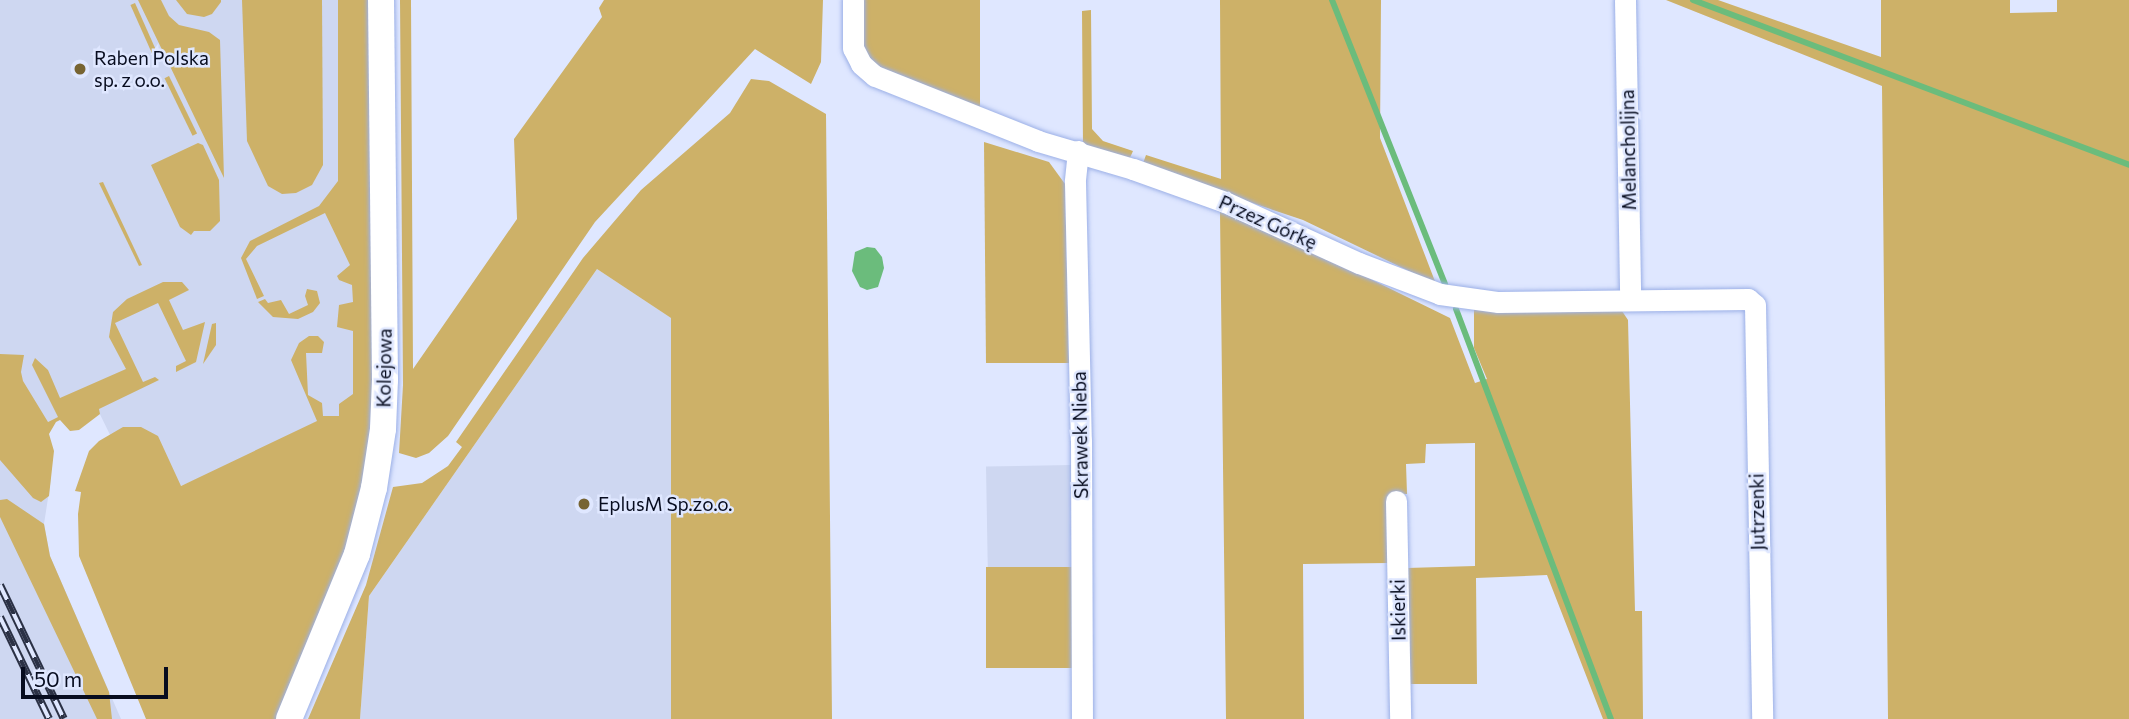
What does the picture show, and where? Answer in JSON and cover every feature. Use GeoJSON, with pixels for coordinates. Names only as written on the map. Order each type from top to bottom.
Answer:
{"type":"FeatureCollection","features":[{"type":"Feature","properties":{"kind":"street","name":"Kolejowa"},"geometry":{"type":"LineString","coordinates":[[289,719],[357,554],[369,510],[383,429],[385,380],[381,0]]}},
{"type":"Feature","properties":{"kind":"street","name":"Przez Górkę"},"geometry":{"type":"LineString","coordinates":[[853,0],[853,48],[861,64],[875,76],[1038,141],[1078,151],[1225,202],[1359,263],[1440,294],[1499,302],[1738,298],[1755,305]]}},
{"type":"Feature","properties":{"kind":"street","name":"Melancholijna"},"geometry":{"type":"LineString","coordinates":[[1625,0],[1630,300]]}},
{"type":"Feature","properties":{"kind":"street","name":"Skrawek Nieba"},"geometry":{"type":"LineString","coordinates":[[1078,151],[1075,182],[1082,494],[1082,719]]}},
{"type":"Feature","properties":{"kind":"street","name":"Jutrzenki"},"geometry":{"type":"LineString","coordinates":[[1755,305],[1762,719]]}},
{"type":"Feature","properties":{"kind":"street","name":"Iskierki"},"geometry":{"type":"LineString","coordinates":[[1396,501],[1400,719]]}},
{"type":"Feature","properties":{"kind":"shaded area","name":"Raben Polska sp. z o.o."},"geometry":{"type":"Polygon","coordinates":[[[0,0],[350,0],[355,415],[178,487],[115,445],[93,400],[40,426],[51,479],[44,524],[50,556],[121,719],[0,719],[0,0]]]}},
{"type":"Feature","properties":{"kind":"shaded area"},"geometry":{"type":"Polygon","coordinates":[[[138,0],[161,0],[169,16],[179,25],[209,32],[220,40],[224,178],[138,0]]]}},
{"type":"Feature","properties":{"kind":"shaded area"},"geometry":{"type":"Polygon","coordinates":[[[176,0],[221,2],[212,14],[204,17],[187,14],[176,0]]]}},
{"type":"Feature","properties":{"kind":"shaded area"},"geometry":{"type":"Polygon","coordinates":[[[242,0],[322,0],[323,165],[312,185],[296,193],[282,194],[268,186],[247,141],[242,0]]]}},
{"type":"Feature","properties":{"kind":"shaded area"},"geometry":{"type":"Polygon","coordinates":[[[338,0],[371,0],[373,390],[369,449],[359,502],[345,553],[277,719],[146,719],[79,556],[78,514],[81,492],[75,491],[89,451],[99,441],[123,427],[141,427],[158,436],[181,486],[317,421],[291,360],[299,343],[309,336],[318,336],[324,342],[322,353],[306,353],[308,395],[322,403],[323,416],[339,416],[339,404],[353,394],[353,331],[337,327],[339,305],[353,302],[352,285],[339,280],[337,276],[350,265],[325,213],[257,246],[246,259],[264,296],[257,299],[241,258],[250,241],[319,206],[338,181],[338,0]]]}},
{"type":"Feature","properties":{"kind":"shaded area"},"geometry":{"type":"Polygon","coordinates":[[[400,0],[411,0],[413,369],[517,219],[514,139],[602,17],[599,8],[604,0],[823,0],[821,62],[811,84],[755,49],[595,222],[448,436],[429,453],[416,458],[399,453],[403,385],[400,0]]]}},
{"type":"Feature","properties":{"kind":"shaded area"},"geometry":{"type":"Polygon","coordinates":[[[856,0],[980,0],[980,114],[880,69],[862,51],[856,0]]]}},
{"type":"Feature","properties":{"kind":"shaded area"},"geometry":{"type":"Polygon","coordinates":[[[1220,0],[1381,0],[1380,138],[1436,284],[1303,220],[1142,166],[1146,155],[1221,179],[1220,0]]]}},
{"type":"Feature","properties":{"kind":"shaded area"},"geometry":{"type":"Polygon","coordinates":[[[1666,0],[1718,0],[1881,57],[1881,0],[2010,0],[2010,13],[2057,12],[2057,0],[2129,0],[2129,719],[1888,719],[1882,86],[1666,0]]]}},
{"type":"Feature","properties":{"kind":"shaded area"},"geometry":{"type":"Polygon","coordinates":[[[135,3],[158,55],[154,57],[130,5],[135,3]]]}},
{"type":"Feature","properties":{"kind":"shaded area"},"geometry":{"type":"Polygon","coordinates":[[[1091,10],[1092,129],[1103,141],[1133,151],[1128,162],[1083,148],[1082,11],[1091,10]]]}},
{"type":"Feature","properties":{"kind":"shaded area"},"geometry":{"type":"Polygon","coordinates":[[[169,76],[197,134],[193,136],[165,78],[169,76]]]}},
{"type":"Feature","properties":{"kind":"shaded area"},"geometry":{"type":"Polygon","coordinates":[[[751,79],[769,81],[826,114],[832,719],[671,719],[671,318],[597,269],[369,596],[360,719],[308,719],[366,585],[393,487],[422,483],[448,466],[462,447],[456,442],[583,258],[641,190],[730,113],[751,79]]]}},
{"type":"Feature","properties":{"kind":"shaded area"},"geometry":{"type":"Polygon","coordinates":[[[984,142],[1049,162],[1065,184],[1069,363],[986,363],[984,142]]]}},
{"type":"Feature","properties":{"kind":"shaded area"},"geometry":{"type":"Polygon","coordinates":[[[198,143],[203,145],[219,180],[220,221],[210,231],[194,231],[191,235],[180,227],[151,165],[198,143]]]}},
{"type":"Feature","properties":{"kind":"shaded area"},"geometry":{"type":"Polygon","coordinates":[[[103,182],[142,265],[139,266],[99,183],[103,182]]]}},
{"type":"Feature","properties":{"kind":"shaded area"},"geometry":{"type":"Polygon","coordinates":[[[1220,212],[1301,245],[1450,318],[1475,383],[1487,379],[1474,348],[1474,309],[1620,308],[1628,320],[1635,611],[1642,611],[1643,719],[1603,719],[1547,575],[1476,578],[1477,684],[1408,684],[1407,568],[1475,566],[1475,443],[1426,444],[1425,463],[1406,464],[1407,494],[1388,495],[1388,563],[1303,564],[1304,719],[1226,719],[1220,212]]]}},
{"type":"Feature","properties":{"kind":"shaded area"},"geometry":{"type":"Polygon","coordinates":[[[867,247],[875,248],[882,257],[884,268],[878,287],[867,290],[860,287],[852,271],[855,252],[867,247]]]}},
{"type":"Feature","properties":{"kind":"shaded area"},"geometry":{"type":"Polygon","coordinates":[[[597,269],[671,318],[671,719],[360,719],[369,596],[597,269]]]}},
{"type":"Feature","properties":{"kind":"shaded area"},"geometry":{"type":"Polygon","coordinates":[[[163,282],[182,282],[189,290],[169,300],[183,330],[205,322],[196,362],[176,372],[176,366],[186,361],[158,303],[115,323],[143,382],[155,377],[159,380],[99,409],[100,414],[79,430],[70,431],[60,420],[56,422],[49,434],[54,451],[49,496],[41,502],[33,498],[0,460],[0,354],[24,355],[21,372],[23,381],[48,422],[58,417],[32,365],[35,358],[48,370],[60,398],[126,369],[109,337],[113,312],[127,299],[163,282]]]}},
{"type":"Feature","properties":{"kind":"shaded area"},"geometry":{"type":"Polygon","coordinates":[[[307,289],[317,291],[320,303],[313,312],[298,319],[273,317],[258,302],[265,299],[268,303],[281,300],[289,314],[308,305],[305,296],[307,289]]]}},
{"type":"Feature","properties":{"kind":"shaded area"},"geometry":{"type":"Polygon","coordinates":[[[216,323],[216,345],[203,364],[212,324],[216,323]]]}},
{"type":"Feature","properties":{"kind":"shaded area"},"geometry":{"type":"Polygon","coordinates":[[[1071,465],[1073,567],[988,568],[986,466],[1071,465]]]}},
{"type":"Feature","properties":{"kind":"shaded area"},"geometry":{"type":"Polygon","coordinates":[[[7,499],[44,524],[50,556],[109,692],[112,719],[97,719],[0,517],[0,500],[7,499]]]}},
{"type":"Feature","properties":{"kind":"shaded area"},"geometry":{"type":"Polygon","coordinates":[[[986,567],[1072,567],[1072,668],[986,668],[986,567]]]}},
{"type":"Feature","properties":{"kind":"waterway"},"geometry":{"type":"LineString","coordinates":[[1332,0],[1445,284]]}},
{"type":"Feature","properties":{"kind":"waterway"},"geometry":{"type":"LineString","coordinates":[[1693,0],[2129,165]]}},
{"type":"Feature","properties":{"kind":"waterway"},"geometry":{"type":"LineString","coordinates":[[1456,309],[1611,719]]}},
{"type":"Feature","properties":{"kind":"railway"},"geometry":{"type":"LineString","coordinates":[[0,585],[64,719]]}},
{"type":"Feature","properties":{"kind":"railway"},"geometry":{"type":"LineString","coordinates":[[0,617],[49,719]]}},
{"type":"Feature","properties":{"kind":"place","name":"Raben Polska sp. z o.o."},"geometry":{"type":"Point","coordinates":[80,69]}},
{"type":"Feature","properties":{"kind":"place","name":"EplusM Sp.zo.o."},"geometry":{"type":"Point","coordinates":[584,504]}}]}
